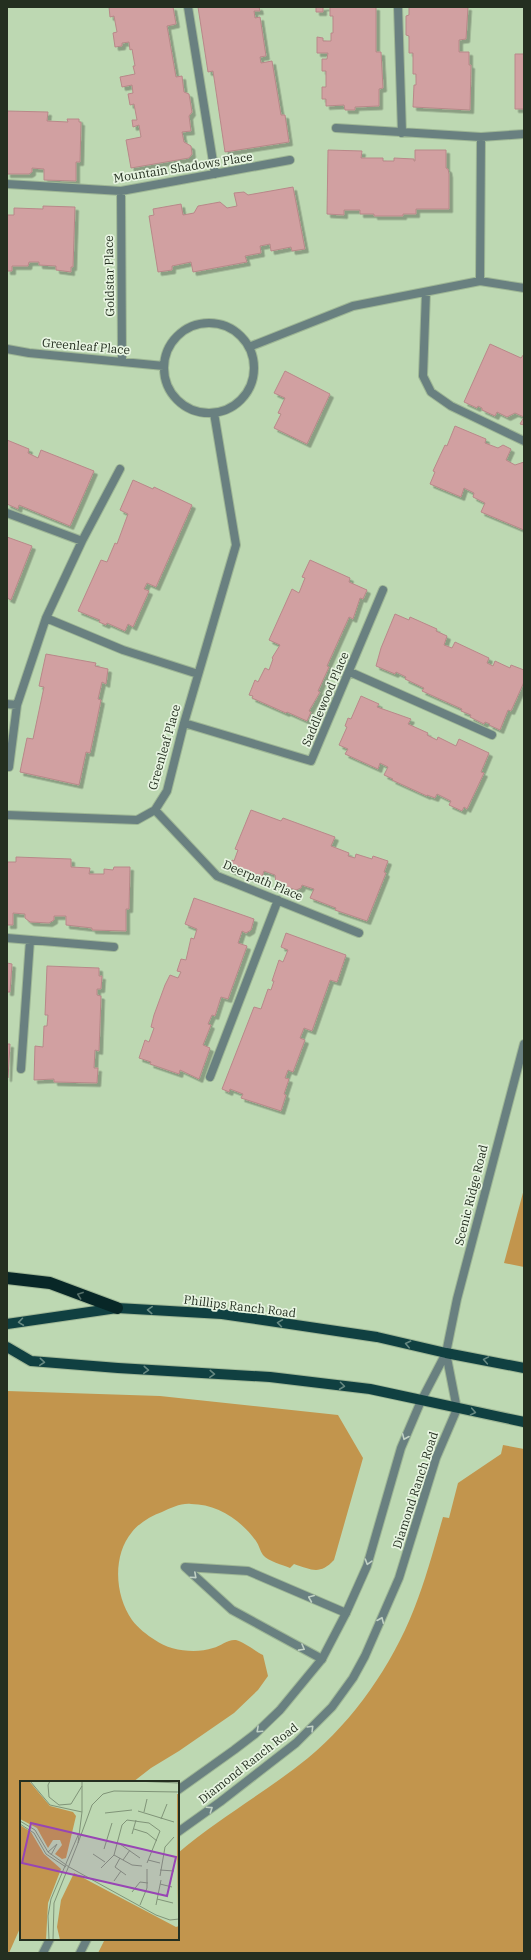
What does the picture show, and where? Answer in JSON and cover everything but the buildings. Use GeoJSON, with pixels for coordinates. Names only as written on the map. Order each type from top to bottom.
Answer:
{"type":"FeatureCollection","features":[{"type":"Feature","properties":{"kind":"highway"},"geometry":{"type":"LineString","coordinates":[[7,1278],[50,1283],[117,1308]]}},
{"type":"Feature","properties":{"kind":"main road","name":"Phillips Ranch Road"},"geometry":{"type":"LineString","coordinates":[[7,1324],[117,1308],[222,1314],[377,1337],[446,1353],[524,1368]]}},
{"type":"Feature","properties":{"kind":"main road"},"geometry":{"type":"LineString","coordinates":[[7,1347],[31,1361],[270,1377],[370,1389],[421,1402],[524,1422]]}},
{"type":"Feature","properties":{"kind":"street"},"geometry":{"type":"LineString","coordinates":[[188,7],[215,174]]}},
{"type":"Feature","properties":{"kind":"street"},"geometry":{"type":"LineString","coordinates":[[398,7],[402,133]]}},
{"type":"Feature","properties":{"kind":"street"},"geometry":{"type":"LineString","coordinates":[[336,128],[481,137],[524,134]]}},
{"type":"Feature","properties":{"kind":"street"},"geometry":{"type":"LineString","coordinates":[[480,282],[481,137]]}},
{"type":"Feature","properties":{"kind":"street","name":"Mountain Shadows Place"},"geometry":{"type":"LineString","coordinates":[[7,184],[121,192],[290,160]]}},
{"type":"Feature","properties":{"kind":"street","name":"Goldstar Place"},"geometry":{"type":"LineString","coordinates":[[121,192],[122,361]]}},
{"type":"Feature","properties":{"kind":"street"},"geometry":{"type":"LineString","coordinates":[[249,347],[353,306],[480,282],[524,288]]}},
{"type":"Feature","properties":{"kind":"street"},"geometry":{"type":"LineString","coordinates":[[426,292],[423,376],[431,392],[451,406],[524,441]]}},
{"type":"Feature","properties":{"kind":"street"},"geometry":{"type":"LineString","coordinates":[[208,323],[225,326],[239,334],[249,347],[254,364],[252,381],[244,396],[231,408],[214,413],[195,411],[179,401],[167,385],[164,366],[168,350],[177,336],[191,326],[208,323]]}},
{"type":"Feature","properties":{"kind":"street","name":"Greenleaf Place"},"geometry":{"type":"LineString","coordinates":[[7,349],[29,353],[164,366]]}},
{"type":"Feature","properties":{"kind":"street","name":"Greenleaf Place"},"geometry":{"type":"LineString","coordinates":[[7,814],[137,820],[155,810],[167,791],[184,723],[236,545],[214,413]]}},
{"type":"Feature","properties":{"kind":"street"},"geometry":{"type":"LineString","coordinates":[[9,767],[17,705],[46,618],[82,541],[120,469]]}},
{"type":"Feature","properties":{"kind":"street"},"geometry":{"type":"LineString","coordinates":[[7,513],[82,541]]}},
{"type":"Feature","properties":{"kind":"street","name":"Saddlewood Place"},"geometry":{"type":"LineString","coordinates":[[184,723],[311,761],[350,672],[383,590]]}},
{"type":"Feature","properties":{"kind":"street"},"geometry":{"type":"LineString","coordinates":[[46,618],[123,650],[198,674]]}},
{"type":"Feature","properties":{"kind":"street"},"geometry":{"type":"LineString","coordinates":[[350,672],[492,735]]}},
{"type":"Feature","properties":{"kind":"street"},"geometry":{"type":"LineString","coordinates":[[7,704],[17,705]]}},
{"type":"Feature","properties":{"kind":"street","name":"Deerpath Place"},"geometry":{"type":"LineString","coordinates":[[155,810],[217,876],[359,933]]}},
{"type":"Feature","properties":{"kind":"street"},"geometry":{"type":"LineString","coordinates":[[210,1077],[278,900]]}},
{"type":"Feature","properties":{"kind":"street"},"geometry":{"type":"LineString","coordinates":[[7,938],[114,947]]}},
{"type":"Feature","properties":{"kind":"street"},"geometry":{"type":"LineString","coordinates":[[21,1069],[30,940]]}},
{"type":"Feature","properties":{"kind":"street","name":"Scenic Ridge Road"},"geometry":{"type":"LineString","coordinates":[[446,1353],[456,1299],[524,1044]]}},
{"type":"Feature","properties":{"kind":"street"},"geometry":{"type":"LineString","coordinates":[[446,1353],[456,1409]]}},
{"type":"Feature","properties":{"kind":"street","name":"Diamond Ranch Road"},"geometry":{"type":"LineString","coordinates":[[179,1789],[255,1734],[280,1710],[322,1659],[346,1613],[367,1566],[401,1448],[421,1402],[446,1353]]}},
{"type":"Feature","properties":{"kind":"street","name":"Diamond Ranch Road"},"geometry":{"type":"LineString","coordinates":[[179,1831],[220,1802],[296,1743],[332,1707],[353,1678],[365,1656],[399,1578],[436,1458],[456,1409]]}},
{"type":"Feature","properties":{"kind":"street"},"geometry":{"type":"LineString","coordinates":[[322,1659],[232,1610],[185,1567],[248,1571],[346,1613]]}},
{"type":"Feature","properties":{"kind":"street"},"geometry":{"type":"LineString","coordinates":[[43,1953],[50,1940]]}},
{"type":"Feature","properties":{"kind":"street"},"geometry":{"type":"LineString","coordinates":[[80,1953],[86,1940]]}},
{"type":"Feature","properties":{"kind":"shaded area"},"geometry":{"type":"Polygon","coordinates":[[[524,1189],[524,1267],[504,1263],[524,1189]]]}},
{"type":"Feature","properties":{"kind":"shaded area"},"geometry":{"type":"Polygon","coordinates":[[[7,1391],[160,1396],[338,1415],[363,1458],[334,1560],[324,1568],[316,1570],[294,1564],[290,1568],[268,1559],[263,1555],[250,1533],[236,1520],[219,1510],[201,1505],[187,1504],[172,1507],[146,1520],[132,1532],[121,1552],[118,1576],[122,1600],[126,1610],[137,1626],[161,1644],[175,1649],[199,1651],[216,1647],[233,1640],[239,1641],[263,1655],[268,1676],[258,1690],[234,1713],[179,1751],[151,1768],[134,1781],[20,1781],[20,1928],[9,1953],[7,1953],[7,1391]]]}},
{"type":"Feature","properties":{"kind":"shaded area"},"geometry":{"type":"Polygon","coordinates":[[[503,1445],[524,1449],[524,1953],[98,1953],[104,1940],[179,1940],[179,1852],[210,1828],[308,1758],[341,1727],[356,1709],[383,1671],[405,1630],[430,1563],[443,1517],[449,1518],[458,1483],[501,1454],[503,1445]]]}}]}
